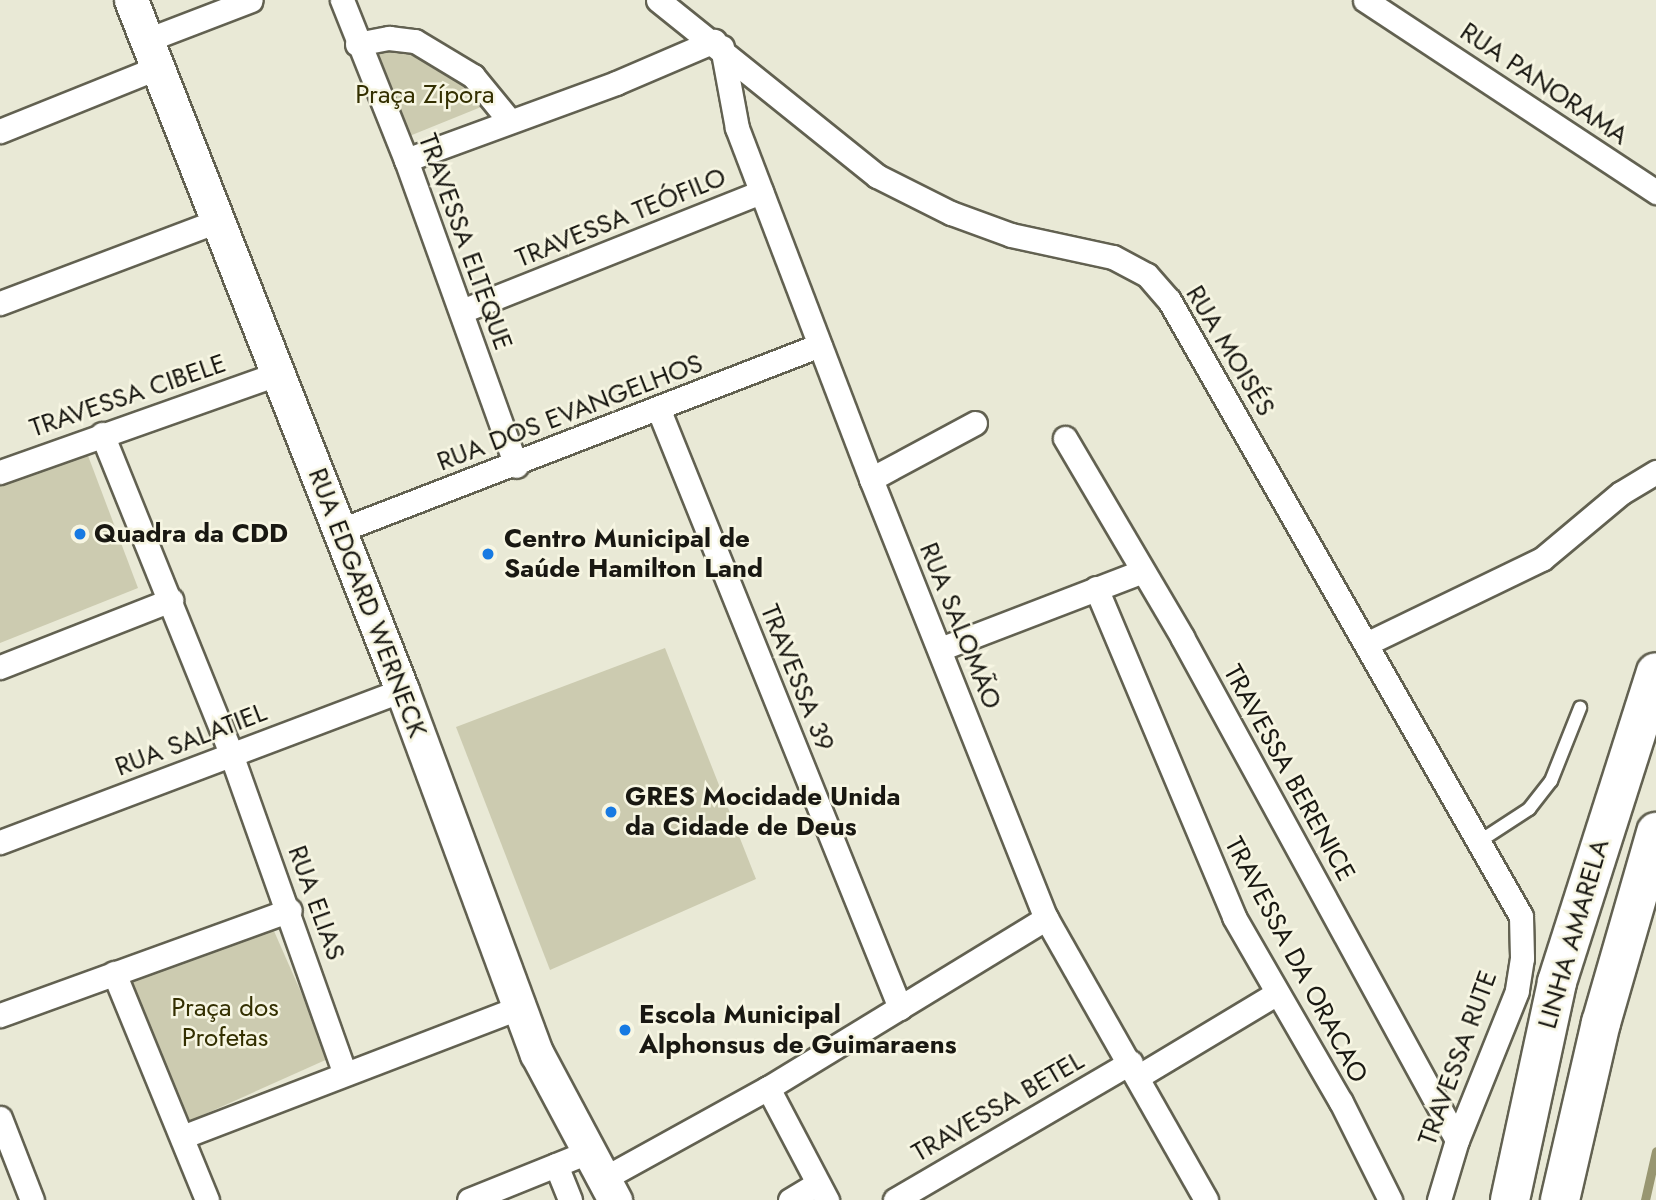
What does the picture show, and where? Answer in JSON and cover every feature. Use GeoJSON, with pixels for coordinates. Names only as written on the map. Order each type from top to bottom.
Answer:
{"type":"FeatureCollection","features":[{"type":"Feature","properties":{"kind":"highway","name":"LINHA AMARELA"},"geometry":{"type":"LineString","coordinates":[[1510,1200],[1557,982],[1656,672]]}},
{"type":"Feature","properties":{"kind":"highway","name":"LINHA AMARELA"},"geometry":{"type":"LineString","coordinates":[[1560,1200],[1567,1160],[1656,832]]}},
{"type":"Feature","properties":{"kind":"highway"},"geometry":{"type":"LineString","coordinates":[[1567,1160],[1567,1200]]}},
{"type":"Feature","properties":{"kind":"main road","name":"RUA EDGARD WERNECK"},"geometry":{"type":"LineString","coordinates":[[131,0],[276,374],[341,530],[551,1084],[602,1177]]}},
{"type":"Feature","properties":{"kind":"street"},"geometry":{"type":"LineString","coordinates":[[0,131],[153,54],[251,0]]}},
{"type":"Feature","properties":{"kind":"street","name":"TRAVESSA ELTEQUE"},"geometry":{"type":"LineString","coordinates":[[342,0],[357,44],[406,160],[516,466]]}},
{"type":"Feature","properties":{"kind":"street","name":"RUA MOISÉS"},"geometry":{"type":"LineString","coordinates":[[659,0],[718,44],[877,176],[951,213],[1011,235],[1113,257],[1147,275],[1169,300],[1368,643],[1510,895]]}},
{"type":"Feature","properties":{"kind":"street","name":"RUA PANORAMA"},"geometry":{"type":"LineString","coordinates":[[1365,0],[1396,7],[1656,192]]}},
{"type":"Feature","properties":{"kind":"street"},"geometry":{"type":"LineString","coordinates":[[357,44],[388,38],[415,41],[473,76],[509,120]]}},
{"type":"Feature","properties":{"kind":"street"},"geometry":{"type":"LineString","coordinates":[[406,160],[718,44]]}},
{"type":"Feature","properties":{"kind":"street","name":"RUA SALOMÃO"},"geometry":{"type":"LineString","coordinates":[[718,44],[737,128],[761,192],[871,479],[1046,918],[1135,1069],[1206,1200]]}},
{"type":"Feature","properties":{"kind":"street","name":"TRAVESSA TEÓFILO"},"geometry":{"type":"LineString","coordinates":[[462,311],[761,192]]}},
{"type":"Feature","properties":{"kind":"street"},"geometry":{"type":"LineString","coordinates":[[0,303],[217,221]]}},
{"type":"Feature","properties":{"kind":"street","name":"RUA DOS EVANGELHOS"},"geometry":{"type":"LineString","coordinates":[[341,530],[516,466],[820,345]]}},
{"type":"Feature","properties":{"kind":"street","name":"TRAVESSA CIBELE"},"geometry":{"type":"LineString","coordinates":[[0,472],[102,433],[276,374]]}},
{"type":"Feature","properties":{"kind":"street","name":"TRAVESSA 39"},"geometry":{"type":"LineString","coordinates":[[658,408],[900,1008]]}},
{"type":"Feature","properties":{"kind":"street"},"geometry":{"type":"LineString","coordinates":[[871,479],[975,423]]}},
{"type":"Feature","properties":{"kind":"street","name":"RUA ELIAS"},"geometry":{"type":"LineString","coordinates":[[102,433],[231,754],[290,910],[344,1072]]}},
{"type":"Feature","properties":{"kind":"street","name":"TRAVESSA BERENICE"},"geometry":{"type":"LineString","coordinates":[[1065,438],[1141,572],[1182,637],[1457,1140]]}},
{"type":"Feature","properties":{"kind":"street"},"geometry":{"type":"LineString","coordinates":[[1368,643],[1542,559],[1621,493],[1656,472]]}},
{"type":"Feature","properties":{"kind":"street"},"geometry":{"type":"LineString","coordinates":[[940,649],[1141,572]]}},
{"type":"Feature","properties":{"kind":"street","name":"TRAVESSA DA ORACAO"},"geometry":{"type":"LineString","coordinates":[[1096,588],[1198,838],[1277,993],[1341,1102],[1390,1200]]}},
{"type":"Feature","properties":{"kind":"street"},"geometry":{"type":"LineString","coordinates":[[0,667],[170,600]]}},
{"type":"Feature","properties":{"kind":"street","name":"RUA SALATIEL"},"geometry":{"type":"LineString","coordinates":[[0,842],[402,690]]}},
{"type":"Feature","properties":{"kind":"street","name":"TRAVESSA RUTE"},"geometry":{"type":"LineString","coordinates":[[1439,1200],[1457,1140],[1517,991],[1524,932],[1510,895]]}},
{"type":"Feature","properties":{"kind":"street"},"geometry":{"type":"LineString","coordinates":[[0,1015],[290,910]]}},
{"type":"Feature","properties":{"kind":"street"},"geometry":{"type":"LineString","coordinates":[[469,1200],[556,1165],[602,1177],[768,1088],[1046,918]]}},
{"type":"Feature","properties":{"kind":"street"},"geometry":{"type":"LineString","coordinates":[[114,973],[206,1200]]}},
{"type":"Feature","properties":{"kind":"street","name":"TRAVESSA BETEL"},"geometry":{"type":"LineString","coordinates":[[895,1200],[1277,993]]}},
{"type":"Feature","properties":{"kind":"street"},"geometry":{"type":"LineString","coordinates":[[182,1138],[344,1072],[521,1007]]}},
{"type":"Feature","properties":{"kind":"street"},"geometry":{"type":"LineString","coordinates":[[768,1088],[822,1192],[790,1200]]}},
{"type":"Feature","properties":{"kind":"street"},"geometry":{"type":"LineString","coordinates":[[0,1118],[32,1200]]}},
{"type":"Feature","properties":{"kind":"street"},"geometry":{"type":"LineString","coordinates":[[556,1165],[570,1200]]}},
{"type":"Feature","properties":{"kind":"lane"},"geometry":{"type":"LineString","coordinates":[[1480,841],[1529,809],[1544,790],[1580,708]]}},
{"type":"Feature","properties":{"kind":"green space","name":"Praça Zípora"},"geometry":{"type":"Polygon","coordinates":[[[401,51],[428,57],[486,105],[407,137],[376,52],[401,51]]]}},
{"type":"Feature","properties":{"kind":"green space"},"geometry":{"type":"Polygon","coordinates":[[[87,453],[138,588],[0,643],[0,482],[87,453]]]}},
{"type":"Feature","properties":{"kind":"green space","name":"GRES Mocidade Unida da Cidade de Deus"},"geometry":{"type":"Polygon","coordinates":[[[665,648],[756,879],[550,970],[456,727],[665,648]]]}},
{"type":"Feature","properties":{"kind":"green space","name":"Praça dos Profetas"},"geometry":{"type":"Polygon","coordinates":[[[270,922],[330,1058],[183,1124],[125,980],[270,922]]]}},
{"type":"Feature","properties":{"kind":"waterway"},"geometry":{"type":"LineString","coordinates":[[1645,1200],[1656,1151]]}},
{"type":"Feature","properties":{"kind":"place","name":"Quadra da CDD"},"geometry":{"type":"Point","coordinates":[80,534]}},
{"type":"Feature","properties":{"kind":"place","name":"Centro Municipal de Saúde Hamilton Land"},"geometry":{"type":"Point","coordinates":[488,554]}},
{"type":"Feature","properties":{"kind":"place","name":"GRES Mocidade Unida da Cidade de Deus"},"geometry":{"type":"Point","coordinates":[611,812]}},
{"type":"Feature","properties":{"kind":"place","name":"Escola Municipal Alphonsus de Guimaraens"},"geometry":{"type":"Point","coordinates":[625,1030]}}]}
